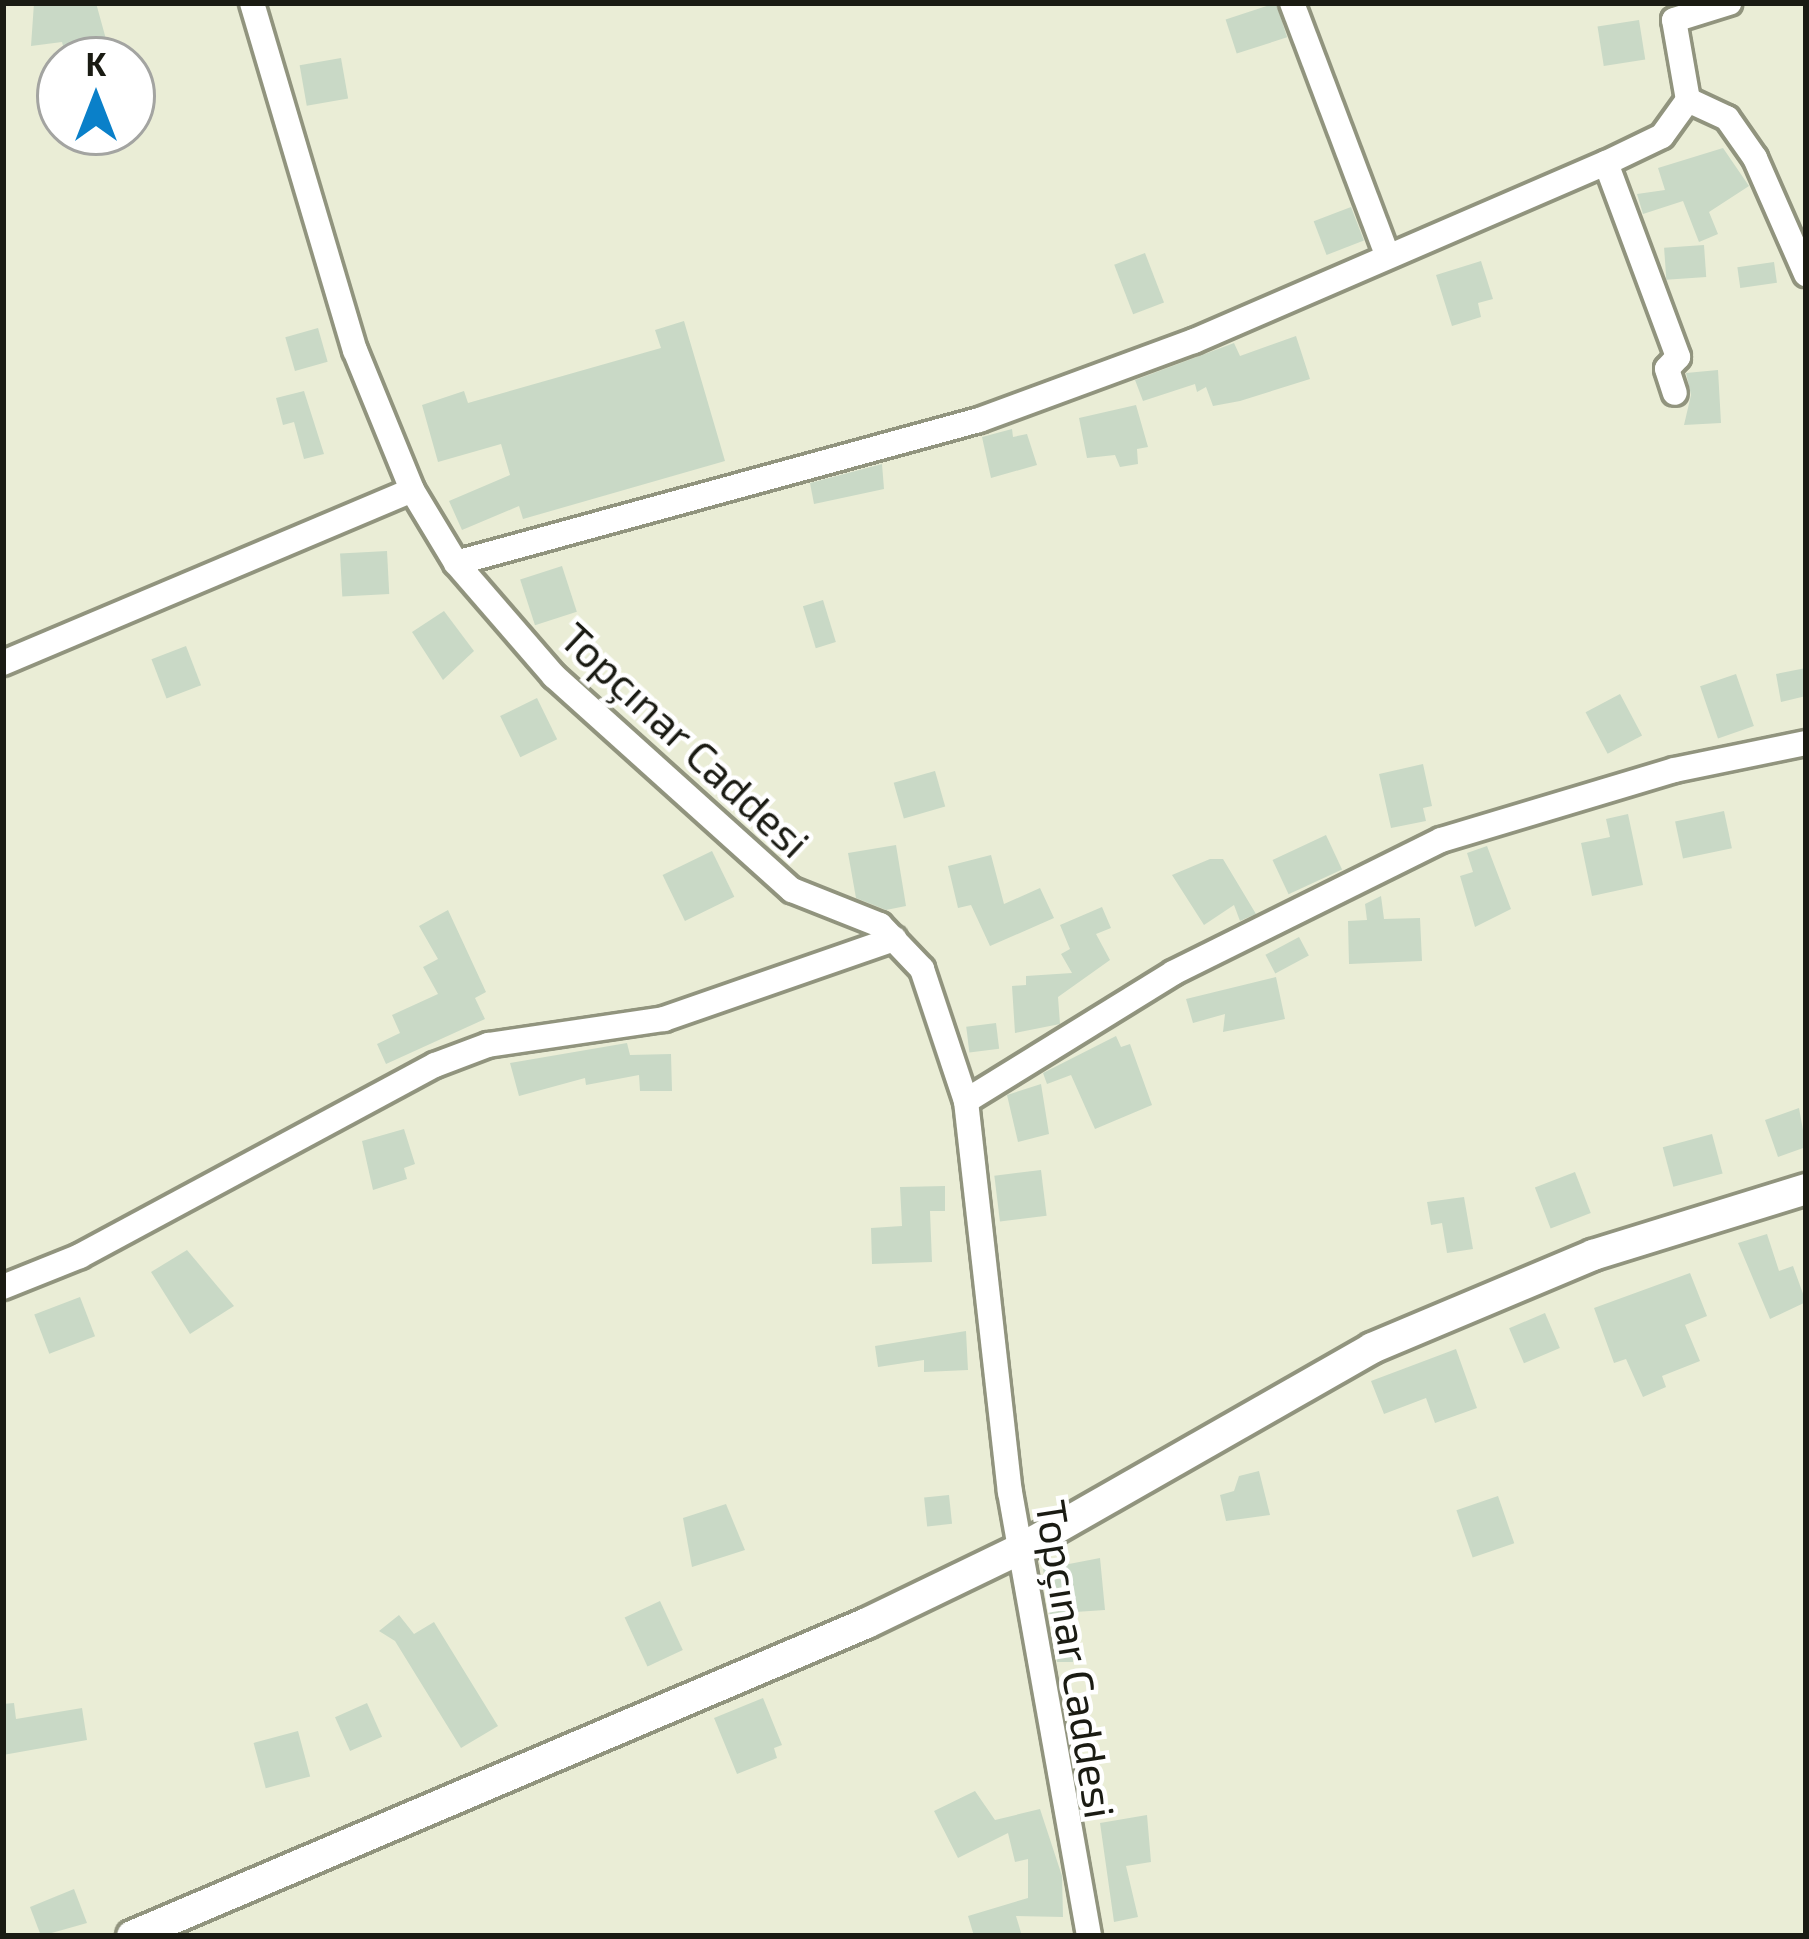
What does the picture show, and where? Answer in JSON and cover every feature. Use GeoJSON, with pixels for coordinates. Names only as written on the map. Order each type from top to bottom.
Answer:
{"type":"FeatureCollection","features":[{"type":"Feature","properties":{"kind":"street","name":"Topçınar Caddesi"},"geometry":{"type":"LineString","coordinates":[[253,3],[355,350],[412,490],[456,563],[554,676],[792,890],[880,925],[922,969],[966,1101],[1019,1549],[1089,1936]]}},
{"type":"Feature","properties":{"kind":"street"},"geometry":{"type":"LineString","coordinates":[[1292,3],[1387,254]]}},
{"type":"Feature","properties":{"kind":"street"},"geometry":{"type":"LineString","coordinates":[[456,563],[979,420],[1194,341],[1606,163],[1662,136],[1688,100],[1674,20],[1729,3]]}},
{"type":"Feature","properties":{"kind":"street"},"geometry":{"type":"LineString","coordinates":[[1688,100],[1727,118],[1755,158],[1806,274]]}},
{"type":"Feature","properties":{"kind":"street"},"geometry":{"type":"LineString","coordinates":[[1606,163],[1669,326],[1678,357],[1667,369],[1675,393]]}},
{"type":"Feature","properties":{"kind":"street"},"geometry":{"type":"LineString","coordinates":[[3,663],[412,490]]}},
{"type":"Feature","properties":{"kind":"street"},"geometry":{"type":"LineString","coordinates":[[966,1101],[1173,973],[1442,840],[1674,770],[1806,743]]}},
{"type":"Feature","properties":{"kind":"street"},"geometry":{"type":"LineString","coordinates":[[3,1287],[80,1256],[435,1065],[488,1045],[664,1019],[894,939]]}},
{"type":"Feature","properties":{"kind":"street"},"geometry":{"type":"LineString","coordinates":[[132,1936],[533,1771],[1019,1549],[1372,1348],[1593,1255],[1806,1189]]}},
{"type":"Feature","properties":{"kind":"building"},"geometry":{"type":"Polygon","coordinates":[[[34,3],[96,3],[105,36],[36,36],[36,45],[31,46],[34,3]]]}},
{"type":"Feature","properties":{"kind":"building"},"geometry":{"type":"Polygon","coordinates":[[[1276,3],[1287,37],[1237,54],[1226,19],[1276,3]]]}},
{"type":"Feature","properties":{"kind":"building"},"geometry":{"type":"Polygon","coordinates":[[[1639,20],[1645,60],[1604,66],[1598,27],[1639,20]]]}},
{"type":"Feature","properties":{"kind":"building"},"geometry":{"type":"Polygon","coordinates":[[[341,58],[348,98],[307,106],[300,65],[341,58]]]}},
{"type":"Feature","properties":{"kind":"building"},"geometry":{"type":"Polygon","coordinates":[[[1723,148],[1749,186],[1709,212],[1718,234],[1699,242],[1683,201],[1643,214],[1637,194],[1665,190],[1658,168],[1723,148]]]}},
{"type":"Feature","properties":{"kind":"building"},"geometry":{"type":"Polygon","coordinates":[[[1351,207],[1364,241],[1327,255],[1314,221],[1351,207]]]}},
{"type":"Feature","properties":{"kind":"building"},"geometry":{"type":"Polygon","coordinates":[[[1704,245],[1706,277],[1666,280],[1664,248],[1704,245]]]}},
{"type":"Feature","properties":{"kind":"building"},"geometry":{"type":"Polygon","coordinates":[[[1145,253],[1164,302],[1133,314],[1114,265],[1145,253]]]}},
{"type":"Feature","properties":{"kind":"building"},"geometry":{"type":"Polygon","coordinates":[[[1481,261],[1493,299],[1478,303],[1481,317],[1452,326],[1436,275],[1481,261]]]}},
{"type":"Feature","properties":{"kind":"building"},"geometry":{"type":"Polygon","coordinates":[[[1774,262],[1777,283],[1740,288],[1737,267],[1774,262]]]}},
{"type":"Feature","properties":{"kind":"building"},"geometry":{"type":"Polygon","coordinates":[[[684,321],[725,461],[523,519],[519,506],[462,530],[449,501],[510,475],[501,444],[438,462],[422,405],[464,391],[468,403],[661,348],[655,330],[684,321]]]}},
{"type":"Feature","properties":{"kind":"building"},"geometry":{"type":"Polygon","coordinates":[[[318,328],[328,362],[295,371],[285,337],[318,328]]]}},
{"type":"Feature","properties":{"kind":"building"},"geometry":{"type":"Polygon","coordinates":[[[1296,336],[1310,379],[1240,401],[1213,406],[1206,387],[1197,392],[1195,384],[1143,401],[1135,380],[1234,343],[1240,356],[1296,336]]]}},
{"type":"Feature","properties":{"kind":"building"},"geometry":{"type":"Polygon","coordinates":[[[1718,370],[1721,423],[1684,425],[1691,395],[1686,373],[1718,370]]]}},
{"type":"Feature","properties":{"kind":"building"},"geometry":{"type":"Polygon","coordinates":[[[304,391],[324,454],[304,459],[294,422],[283,425],[276,398],[304,391]]]}},
{"type":"Feature","properties":{"kind":"building"},"geometry":{"type":"Polygon","coordinates":[[[1136,405],[1148,447],[1137,449],[1138,464],[1120,467],[1115,455],[1087,458],[1079,418],[1136,405]]]}},
{"type":"Feature","properties":{"kind":"building"},"geometry":{"type":"Polygon","coordinates":[[[1012,429],[1013,437],[1027,434],[1037,465],[991,478],[982,437],[1012,429]]]}},
{"type":"Feature","properties":{"kind":"building"},"geometry":{"type":"Polygon","coordinates":[[[882,464],[884,489],[814,504],[810,483],[882,464]]]}},
{"type":"Feature","properties":{"kind":"building"},"geometry":{"type":"Polygon","coordinates":[[[387,551],[389,594],[342,596],[340,553],[387,551]]]}},
{"type":"Feature","properties":{"kind":"building"},"geometry":{"type":"Polygon","coordinates":[[[562,566],[577,612],[535,625],[520,580],[562,566]]]}},
{"type":"Feature","properties":{"kind":"building"},"geometry":{"type":"Polygon","coordinates":[[[823,600],[836,642],[816,648],[803,606],[823,600]]]}},
{"type":"Feature","properties":{"kind":"building"},"geometry":{"type":"Polygon","coordinates":[[[444,611],[474,651],[443,680],[412,632],[444,611]]]}},
{"type":"Feature","properties":{"kind":"building"},"geometry":{"type":"Polygon","coordinates":[[[186,646],[201,685],[167,698],[151,659],[186,646]]]}},
{"type":"Feature","properties":{"kind":"building"},"geometry":{"type":"Polygon","coordinates":[[[1806,668],[1806,696],[1781,702],[1776,674],[1806,668]]]}},
{"type":"Feature","properties":{"kind":"building"},"geometry":{"type":"Polygon","coordinates":[[[1736,674],[1754,726],[1718,738],[1700,686],[1736,674]]]}},
{"type":"Feature","properties":{"kind":"building"},"geometry":{"type":"Polygon","coordinates":[[[1620,694],[1642,735],[1608,754],[1586,712],[1620,694]]]}},
{"type":"Feature","properties":{"kind":"building"},"geometry":{"type":"Polygon","coordinates":[[[537,698],[557,739],[520,757],[500,716],[537,698]]]}},
{"type":"Feature","properties":{"kind":"building"},"geometry":{"type":"Polygon","coordinates":[[[1423,764],[1432,806],[1423,808],[1426,821],[1391,828],[1379,774],[1423,764]]]}},
{"type":"Feature","properties":{"kind":"building"},"geometry":{"type":"Polygon","coordinates":[[[935,771],[945,807],[904,818],[894,783],[935,771]]]}},
{"type":"Feature","properties":{"kind":"building"},"geometry":{"type":"Polygon","coordinates":[[[1724,811],[1732,848],[1683,859],[1675,821],[1724,811]]]}},
{"type":"Feature","properties":{"kind":"building"},"geometry":{"type":"Polygon","coordinates":[[[1628,814],[1643,885],[1592,896],[1581,843],[1610,837],[1606,819],[1628,814]]]}},
{"type":"Feature","properties":{"kind":"building"},"geometry":{"type":"Polygon","coordinates":[[[1326,835],[1342,869],[1289,894],[1273,860],[1326,835]]]}},
{"type":"Feature","properties":{"kind":"building"},"geometry":{"type":"Polygon","coordinates":[[[896,845],[906,906],[886,910],[856,898],[848,853],[896,845]]]}},
{"type":"Feature","properties":{"kind":"building"},"geometry":{"type":"Polygon","coordinates":[[[1487,846],[1511,909],[1475,927],[1460,876],[1473,872],[1467,853],[1487,846]]]}},
{"type":"Feature","properties":{"kind":"building"},"geometry":{"type":"Polygon","coordinates":[[[712,851],[734,897],[685,921],[663,875],[712,851]]]}},
{"type":"Feature","properties":{"kind":"building"},"geometry":{"type":"Polygon","coordinates":[[[991,855],[1004,904],[1040,888],[1054,918],[990,946],[971,905],[958,908],[948,866],[991,855]]]}},
{"type":"Feature","properties":{"kind":"building"},"geometry":{"type":"Polygon","coordinates":[[[1210,859],[1223,859],[1256,914],[1240,921],[1234,905],[1204,925],[1172,875],[1210,859]]]}},
{"type":"Feature","properties":{"kind":"building"},"geometry":{"type":"Polygon","coordinates":[[[1381,896],[1384,919],[1420,918],[1422,961],[1349,964],[1348,921],[1367,920],[1365,904],[1381,896]]]}},
{"type":"Feature","properties":{"kind":"building"},"geometry":{"type":"Polygon","coordinates":[[[1102,907],[1111,928],[1096,934],[1110,960],[1058,997],[1060,1024],[1015,1033],[1012,986],[1026,985],[1026,976],[1072,973],[1061,954],[1070,949],[1060,925],[1102,907]]]}},
{"type":"Feature","properties":{"kind":"building"},"geometry":{"type":"Polygon","coordinates":[[[448,910],[486,992],[475,998],[485,1019],[386,1064],[377,1044],[400,1033],[392,1015],[438,994],[423,967],[438,959],[419,926],[448,910]]]}},
{"type":"Feature","properties":{"kind":"building"},"geometry":{"type":"Polygon","coordinates":[[[1299,937],[1309,956],[1275,973],[1265,955],[1299,937]]]}},
{"type":"Feature","properties":{"kind":"building"},"geometry":{"type":"Polygon","coordinates":[[[1276,977],[1285,1019],[1223,1032],[1225,1014],[1193,1023],[1186,999],[1276,977]]]}},
{"type":"Feature","properties":{"kind":"building"},"geometry":{"type":"Polygon","coordinates":[[[996,1023],[999,1049],[969,1052],[966,1027],[996,1023]]]}},
{"type":"Feature","properties":{"kind":"building"},"geometry":{"type":"Polygon","coordinates":[[[1116,1036],[1121,1047],[1130,1044],[1152,1105],[1095,1129],[1071,1075],[1047,1084],[1043,1073],[1116,1036]]]}},
{"type":"Feature","properties":{"kind":"building"},"geometry":{"type":"Polygon","coordinates":[[[627,1043],[630,1055],[671,1054],[672,1091],[640,1091],[639,1075],[586,1085],[585,1078],[519,1096],[510,1063],[627,1043]]]}},
{"type":"Feature","properties":{"kind":"building"},"geometry":{"type":"Polygon","coordinates":[[[1041,1084],[1049,1134],[1018,1142],[1007,1095],[1041,1084]]]}},
{"type":"Feature","properties":{"kind":"building"},"geometry":{"type":"Polygon","coordinates":[[[1799,1108],[1806,1147],[1778,1157],[1765,1120],[1799,1108]]]}},
{"type":"Feature","properties":{"kind":"building"},"geometry":{"type":"Polygon","coordinates":[[[404,1129],[415,1164],[404,1168],[407,1179],[373,1190],[362,1141],[404,1129]]]}},
{"type":"Feature","properties":{"kind":"building"},"geometry":{"type":"Polygon","coordinates":[[[1712,1134],[1723,1174],[1673,1187],[1663,1147],[1712,1134]]]}},
{"type":"Feature","properties":{"kind":"building"},"geometry":{"type":"Polygon","coordinates":[[[1041,1170],[1047,1216],[1000,1221],[994,1176],[1041,1170]]]}},
{"type":"Feature","properties":{"kind":"building"},"geometry":{"type":"Polygon","coordinates":[[[1575,1172],[1591,1213],[1551,1228],[1535,1187],[1575,1172]]]}},
{"type":"Feature","properties":{"kind":"building"},"geometry":{"type":"Polygon","coordinates":[[[945,1186],[945,1211],[930,1211],[932,1262],[872,1264],[871,1228],[902,1226],[900,1187],[945,1186]]]}},
{"type":"Feature","properties":{"kind":"building"},"geometry":{"type":"Polygon","coordinates":[[[1464,1197],[1473,1249],[1447,1253],[1442,1223],[1431,1225],[1427,1202],[1464,1197]]]}},
{"type":"Feature","properties":{"kind":"building"},"geometry":{"type":"Polygon","coordinates":[[[1767,1234],[1779,1271],[1793,1266],[1806,1302],[1770,1319],[1738,1243],[1767,1234]]]}},
{"type":"Feature","properties":{"kind":"building"},"geometry":{"type":"Polygon","coordinates":[[[187,1250],[234,1306],[190,1334],[151,1272],[187,1250]]]}},
{"type":"Feature","properties":{"kind":"building"},"geometry":{"type":"Polygon","coordinates":[[[1690,1273],[1707,1316],[1685,1325],[1700,1361],[1662,1376],[1666,1387],[1643,1397],[1626,1359],[1614,1363],[1594,1308],[1690,1273]]]}},
{"type":"Feature","properties":{"kind":"building"},"geometry":{"type":"Polygon","coordinates":[[[80,1297],[95,1336],[49,1354],[34,1315],[80,1297]]]}},
{"type":"Feature","properties":{"kind":"building"},"geometry":{"type":"Polygon","coordinates":[[[1545,1313],[1560,1348],[1524,1363],[1509,1328],[1545,1313]]]}},
{"type":"Feature","properties":{"kind":"building"},"geometry":{"type":"Polygon","coordinates":[[[966,1331],[968,1370],[924,1372],[924,1360],[878,1367],[875,1346],[966,1331]]]}},
{"type":"Feature","properties":{"kind":"building"},"geometry":{"type":"Polygon","coordinates":[[[1456,1349],[1477,1408],[1435,1423],[1426,1398],[1384,1414],[1371,1381],[1456,1349]]]}},
{"type":"Feature","properties":{"kind":"building"},"geometry":{"type":"Polygon","coordinates":[[[1259,1471],[1270,1515],[1226,1521],[1220,1495],[1234,1491],[1239,1476],[1259,1471]]]}},
{"type":"Feature","properties":{"kind":"building"},"geometry":{"type":"Polygon","coordinates":[[[949,1495],[952,1524],[927,1526],[924,1498],[949,1495]]]}},
{"type":"Feature","properties":{"kind":"building"},"geometry":{"type":"Polygon","coordinates":[[[1498,1496],[1514,1543],[1473,1558],[1456,1510],[1498,1496]]]}},
{"type":"Feature","properties":{"kind":"building"},"geometry":{"type":"Polygon","coordinates":[[[726,1504],[745,1550],[692,1567],[683,1518],[726,1504]]]}},
{"type":"Feature","properties":{"kind":"building"},"geometry":{"type":"Polygon","coordinates":[[[1100,1558],[1105,1610],[1075,1612],[1073,1662],[1057,1662],[1043,1569],[1100,1558]]]}},
{"type":"Feature","properties":{"kind":"building"},"geometry":{"type":"Polygon","coordinates":[[[660,1601],[683,1650],[647,1666],[625,1617],[660,1601]]]}},
{"type":"Feature","properties":{"kind":"building"},"geometry":{"type":"Polygon","coordinates":[[[399,1615],[414,1634],[434,1622],[498,1726],[461,1748],[395,1641],[379,1631],[399,1615]]]}},
{"type":"Feature","properties":{"kind":"building"},"geometry":{"type":"Polygon","coordinates":[[[763,1698],[782,1745],[774,1748],[777,1758],[737,1774],[714,1718],[763,1698]]]}},
{"type":"Feature","properties":{"kind":"building"},"geometry":{"type":"Polygon","coordinates":[[[14,1703],[16,1719],[82,1708],[87,1740],[3,1755],[3,1704],[14,1703]]]}},
{"type":"Feature","properties":{"kind":"building"},"geometry":{"type":"Polygon","coordinates":[[[367,1703],[382,1737],[350,1751],[335,1717],[367,1703]]]}},
{"type":"Feature","properties":{"kind":"building"},"geometry":{"type":"Polygon","coordinates":[[[298,1731],[310,1776],[266,1788],[254,1743],[298,1731]]]}},
{"type":"Feature","properties":{"kind":"building"},"geometry":{"type":"Polygon","coordinates":[[[975,1791],[995,1820],[1040,1809],[1062,1876],[1063,1917],[1016,1916],[1022,1936],[974,1936],[968,1916],[1028,1898],[1028,1859],[1015,1862],[1008,1833],[958,1858],[934,1811],[975,1791]]]}},
{"type":"Feature","properties":{"kind":"building"},"geometry":{"type":"Polygon","coordinates":[[[1147,1815],[1151,1862],[1126,1866],[1138,1917],[1114,1922],[1100,1823],[1147,1815]]]}},
{"type":"Feature","properties":{"kind":"building"},"geometry":{"type":"Polygon","coordinates":[[[74,1889],[87,1923],[41,1936],[30,1907],[74,1889]]]}}]}
